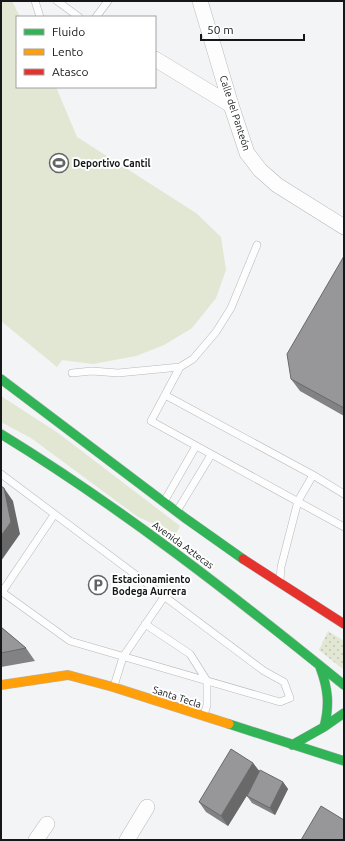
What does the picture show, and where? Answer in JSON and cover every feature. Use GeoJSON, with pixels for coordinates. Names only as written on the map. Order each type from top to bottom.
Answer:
{"type":"FeatureCollection","features":[{"type":"Feature","properties":{"kind":"main road"},"geometry":{"type":"LineString","coordinates":[[1,379],[47,411],[176,512],[280,584],[344,624]]}},
{"type":"Feature","properties":{"kind":"main road","name":"Avenida Aztecas"},"geometry":{"type":"LineString","coordinates":[[1,434],[57,468],[225,590],[344,685]]}},
{"type":"Feature","properties":{"kind":"main road"},"geometry":{"type":"LineString","coordinates":[[320,667],[328,686],[330,700],[324,727]]}},
{"type":"Feature","properties":{"kind":"main road","name":"Santa Tecla"},"geometry":{"type":"LineString","coordinates":[[1,684],[68,675],[113,687],[344,761]]}},
{"type":"Feature","properties":{"kind":"main road"},"geometry":{"type":"LineString","coordinates":[[292,745],[324,727],[344,713]]}},
{"type":"Feature","properties":{"kind":"street","name":"Calle del Panteón"},"geometry":{"type":"LineString","coordinates":[[200,1],[231,105],[247,152],[260,170],[277,185],[344,227]]}},
{"type":"Feature","properties":{"kind":"street"},"geometry":{"type":"LineString","coordinates":[[156,60],[231,105]]}},
{"type":"Feature","properties":{"kind":"street"},"geometry":{"type":"LineString","coordinates":[[127,840],[147,807]]}},
{"type":"Feature","properties":{"kind":"street"},"geometry":{"type":"LineString","coordinates":[[36,840],[47,824]]}},
{"type":"Feature","properties":{"kind":"lane"},"geometry":{"type":"LineString","coordinates":[[35,1],[40,16]]}},
{"type":"Feature","properties":{"kind":"lane"},"geometry":{"type":"LineString","coordinates":[[57,1],[78,16]]}},
{"type":"Feature","properties":{"kind":"lane"},"geometry":{"type":"LineString","coordinates":[[97,16],[108,1]]}},
{"type":"Feature","properties":{"kind":"lane"},"geometry":{"type":"LineString","coordinates":[[257,245],[231,308],[216,332],[198,353],[180,367],[151,421],[344,527]]}},
{"type":"Feature","properties":{"kind":"lane"},"geometry":{"type":"LineString","coordinates":[[72,373],[92,371],[118,373],[180,367]]}},
{"type":"Feature","properties":{"kind":"lane"},"geometry":{"type":"LineString","coordinates":[[165,395],[313,475],[344,494]]}},
{"type":"Feature","properties":{"kind":"lane"},"geometry":{"type":"LineString","coordinates":[[164,502],[196,446]]}},
{"type":"Feature","properties":{"kind":"lane"},"geometry":{"type":"LineString","coordinates":[[176,512],[211,455]]}},
{"type":"Feature","properties":{"kind":"lane"},"geometry":{"type":"LineString","coordinates":[[1,474],[264,671],[284,682],[290,698],[280,702],[70,641],[2,592],[54,515]]}},
{"type":"Feature","properties":{"kind":"lane"},"geometry":{"type":"LineString","coordinates":[[280,584],[281,567],[298,501],[313,475]]}},
{"type":"Feature","properties":{"kind":"lane"},"geometry":{"type":"LineString","coordinates":[[113,687],[123,657],[164,597]]}},
{"type":"Feature","properties":{"kind":"lane"},"geometry":{"type":"LineString","coordinates":[[145,624],[190,654],[207,681],[207,705],[203,717]]}},
{"type":"Feature","properties":{"kind":"green space","name":"Deportivo Cantil"},"geometry":{"type":"Polygon","coordinates":[[[1,1],[12,1],[20,16],[16,16],[16,88],[56,88],[77,137],[196,213],[221,237],[226,270],[216,298],[192,328],[164,345],[136,356],[93,364],[62,360],[57,367],[1,321],[1,1]]]}},
{"type":"Feature","properties":{"kind":"green space"},"geometry":{"type":"Polygon","coordinates":[[[1,396],[58,433],[180,526],[176,534],[138,517],[31,438],[1,422],[1,396]]]}},
{"type":"Feature","properties":{"kind":"green space"},"geometry":{"type":"Polygon","coordinates":[[[328,631],[344,641],[344,670],[319,650],[328,631]]]}},
{"type":"Feature","properties":{"kind":"building"},"geometry":{"type":"Polygon","coordinates":[[[344,256],[344,408],[291,379],[287,354],[344,256]]]}},
{"type":"Feature","properties":{"kind":"building"},"geometry":{"type":"Polygon","coordinates":[[[1,486],[4,488],[11,522],[1,536],[1,486]]]}},
{"type":"Feature","properties":{"kind":"building"},"geometry":{"type":"Polygon","coordinates":[[[1,627],[26,648],[1,653],[1,627]]]}},
{"type":"Feature","properties":{"kind":"building"},"geometry":{"type":"Polygon","coordinates":[[[231,749],[253,763],[221,816],[199,802],[231,749]]]}},
{"type":"Feature","properties":{"kind":"building"},"geometry":{"type":"Polygon","coordinates":[[[260,770],[283,782],[270,808],[247,796],[260,770]]]}},
{"type":"Feature","properties":{"kind":"building"},"geometry":{"type":"Polygon","coordinates":[[[321,806],[344,820],[344,840],[301,840],[321,806]]]}},
{"type":"Feature","properties":{"kind":"traffic: fast"},"geometry":{"type":"LineString","coordinates":[[1,379],[185,518],[243,559]]}},
{"type":"Feature","properties":{"kind":"traffic: fast"},"geometry":{"type":"LineString","coordinates":[[1,434],[46,462],[134,522],[219,586],[344,685]]}},
{"type":"Feature","properties":{"kind":"traffic: fast"},"geometry":{"type":"LineString","coordinates":[[320,667],[325,682],[327,697],[327,711],[324,727]]}},
{"type":"Feature","properties":{"kind":"traffic: fast"},"geometry":{"type":"LineString","coordinates":[[292,745],[324,727],[344,713]]}},
{"type":"Feature","properties":{"kind":"traffic: fast"},"geometry":{"type":"LineString","coordinates":[[229,724],[344,761]]}},
{"type":"Feature","properties":{"kind":"traffic: slow"},"geometry":{"type":"LineString","coordinates":[[1,685],[68,675],[113,687],[229,724]]}},
{"type":"Feature","properties":{"kind":"traffic: jam"},"geometry":{"type":"LineString","coordinates":[[243,559],[344,624]]}},
{"type":"Feature","properties":{"kind":"place","name":"Deportivo Cantil"},"geometry":{"type":"Point","coordinates":[59,163]}},
{"type":"Feature","properties":{"kind":"place","name":"Estacionamiento Bodega Aurrera"},"geometry":{"type":"Point","coordinates":[98,585]}}]}
